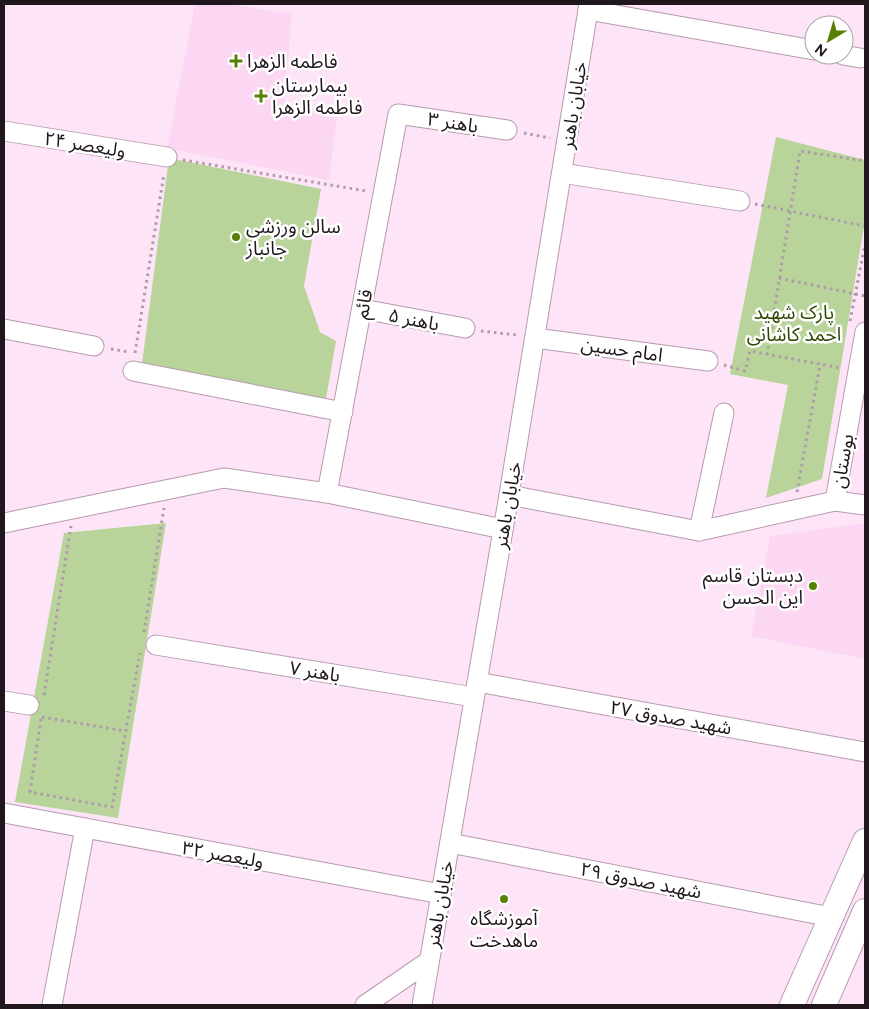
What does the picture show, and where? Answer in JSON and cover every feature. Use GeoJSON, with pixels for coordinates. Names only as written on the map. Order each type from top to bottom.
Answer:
{"type":"FeatureCollection","features":[{"type":"Feature","properties":{"kind":"street"},"geometry":{"type":"LineString","coordinates":[[588,7],[804,48]]}},
{"type":"Feature","properties":{"kind":"street","name":"خیابان باهنر"},"geometry":{"type":"LineString","coordinates":[[422,1005],[568,141],[588,7]]}},
{"type":"Feature","properties":{"kind":"street","name":"باهنر ۳"},"geometry":{"type":"LineString","coordinates":[[398,114],[508,130]]}},
{"type":"Feature","properties":{"kind":"street","name":"قائم"},"geometry":{"type":"LineString","coordinates":[[327,493],[398,114]]}},
{"type":"Feature","properties":{"kind":"street","name":"ولیعصر ۲۴"},"geometry":{"type":"LineString","coordinates":[[4,131],[167,157]]}},
{"type":"Feature","properties":{"kind":"street"},"geometry":{"type":"LineString","coordinates":[[562,173],[740,201]]}},
{"type":"Feature","properties":{"kind":"street","name":"باهنر ۵"},"geometry":{"type":"LineString","coordinates":[[362,309],[465,328]]}},
{"type":"Feature","properties":{"kind":"street","name":"بوستان"},"geometry":{"type":"LineString","coordinates":[[835,501],[858,327]]}},
{"type":"Feature","properties":{"kind":"street"},"geometry":{"type":"LineString","coordinates":[[4,329],[94,346]]}},
{"type":"Feature","properties":{"kind":"street","name":"امام حسین"},"geometry":{"type":"LineString","coordinates":[[535,338],[708,361]]}},
{"type":"Feature","properties":{"kind":"street"},"geometry":{"type":"LineString","coordinates":[[134,362],[343,412]]}},
{"type":"Feature","properties":{"kind":"street"},"geometry":{"type":"LineString","coordinates":[[699,531],[724,413]]}},
{"type":"Feature","properties":{"kind":"street"},"geometry":{"type":"LineString","coordinates":[[4,523],[224,478],[327,493],[502,529]]}},
{"type":"Feature","properties":{"kind":"street"},"geometry":{"type":"LineString","coordinates":[[509,495],[699,531],[835,501],[865,505]]}},
{"type":"Feature","properties":{"kind":"street","name":"باهنر ۷"},"geometry":{"type":"LineString","coordinates":[[147,643],[476,689]]}},
{"type":"Feature","properties":{"kind":"street","name":"شهید صدوق ۲۷"},"geometry":{"type":"LineString","coordinates":[[476,689],[865,752]]}},
{"type":"Feature","properties":{"kind":"street"},"geometry":{"type":"LineString","coordinates":[[4,701],[39,708]]}},
{"type":"Feature","properties":{"kind":"street","name":"ولیعصر ۳۲"},"geometry":{"type":"LineString","coordinates":[[4,814],[441,894]]}},
{"type":"Feature","properties":{"kind":"street"},"geometry":{"type":"LineString","coordinates":[[52,1005],[85,828]]}},
{"type":"Feature","properties":{"kind":"street"},"geometry":{"type":"LineString","coordinates":[[792,1005],[865,841]]}},
{"type":"Feature","properties":{"kind":"street","name":"شهید صدوق ۲۹"},"geometry":{"type":"LineString","coordinates":[[450,843],[832,916]]}},
{"type":"Feature","properties":{"kind":"street"},"geometry":{"type":"LineString","coordinates":[[824,1005],[860,937],[865,911]]}},
{"type":"Feature","properties":{"kind":"street"},"geometry":{"type":"LineString","coordinates":[[365,1005],[429,961]]}},
{"type":"Feature","properties":{"kind":"path"},"geometry":{"type":"LineString","coordinates":[[508,130],[568,141]]}},
{"type":"Feature","properties":{"kind":"path"},"geometry":{"type":"LineString","coordinates":[[767,355],[800,151],[865,161]]}},
{"type":"Feature","properties":{"kind":"path"},"geometry":{"type":"LineString","coordinates":[[94,346],[134,362],[167,157],[383,194]]}},
{"type":"Feature","properties":{"kind":"path"},"geometry":{"type":"LineString","coordinates":[[740,201],[865,226]]}},
{"type":"Feature","properties":{"kind":"path"},"geometry":{"type":"LineString","coordinates":[[858,327],[856,294],[865,244]]}},
{"type":"Feature","properties":{"kind":"path"},"geometry":{"type":"LineString","coordinates":[[780,278],[865,296]]}},
{"type":"Feature","properties":{"kind":"path"},"geometry":{"type":"LineString","coordinates":[[465,328],[535,338]]}},
{"type":"Feature","properties":{"kind":"path"},"geometry":{"type":"LineString","coordinates":[[708,361],[745,371],[750,351],[842,368]]}},
{"type":"Feature","properties":{"kind":"path"},"geometry":{"type":"LineString","coordinates":[[794,510],[820,364]]}},
{"type":"Feature","properties":{"kind":"path"},"geometry":{"type":"LineString","coordinates":[[74,509],[39,708],[30,792],[112,807],[125,731],[147,643],[167,490]]}},
{"type":"Feature","properties":{"kind":"path"},"geometry":{"type":"LineString","coordinates":[[39,708],[125,731]]}},
{"type":"Feature","properties":{"kind":"shaded area","name":"فاطمه الزهرا"},"geometry":{"type":"Polygon","coordinates":[[[195,4],[228,4],[292,14],[284,107],[337,116],[329,180],[167,148],[195,4]]]}},
{"type":"Feature","properties":{"kind":"shaded area","name":"دبستان قاسم این الحسن"},"geometry":{"type":"Polygon","coordinates":[[[860,524],[865,525],[865,659],[751,636],[770,536],[860,524]]]}},
{"type":"Feature","properties":{"kind":"green space","name":"پارک شهید احمد کاشانی"},"geometry":{"type":"Polygon","coordinates":[[[776,137],[865,160],[865,220],[822,479],[766,498],[788,385],[730,374],[776,137]]]}},
{"type":"Feature","properties":{"kind":"green space","name":"سالن ورزشی جانباز"},"geometry":{"type":"Polygon","coordinates":[[[169,158],[321,189],[304,286],[320,332],[336,341],[326,399],[142,364],[169,158]]]}},
{"type":"Feature","properties":{"kind":"green space"},"geometry":{"type":"Polygon","coordinates":[[[166,523],[118,818],[15,802],[64,533],[166,523]]]}},
{"type":"Feature","properties":{"kind":"place","name":"فاطمه الزهرا"},"geometry":{"type":"Point","coordinates":[236,61]}},
{"type":"Feature","properties":{"kind":"place","name":"بيمارستان فاطمه الزهرا"},"geometry":{"type":"Point","coordinates":[261,96]}},
{"type":"Feature","properties":{"kind":"place","name":"سالن ورزشی جانباز"},"geometry":{"type":"Point","coordinates":[236,237]}},
{"type":"Feature","properties":{"kind":"place","name":"دبستان قاسم این الحسن"},"geometry":{"type":"Point","coordinates":[813,586]}},
{"type":"Feature","properties":{"kind":"place","name":"آموزشگاه ماهدخت"},"geometry":{"type":"Point","coordinates":[504,899]}}]}
